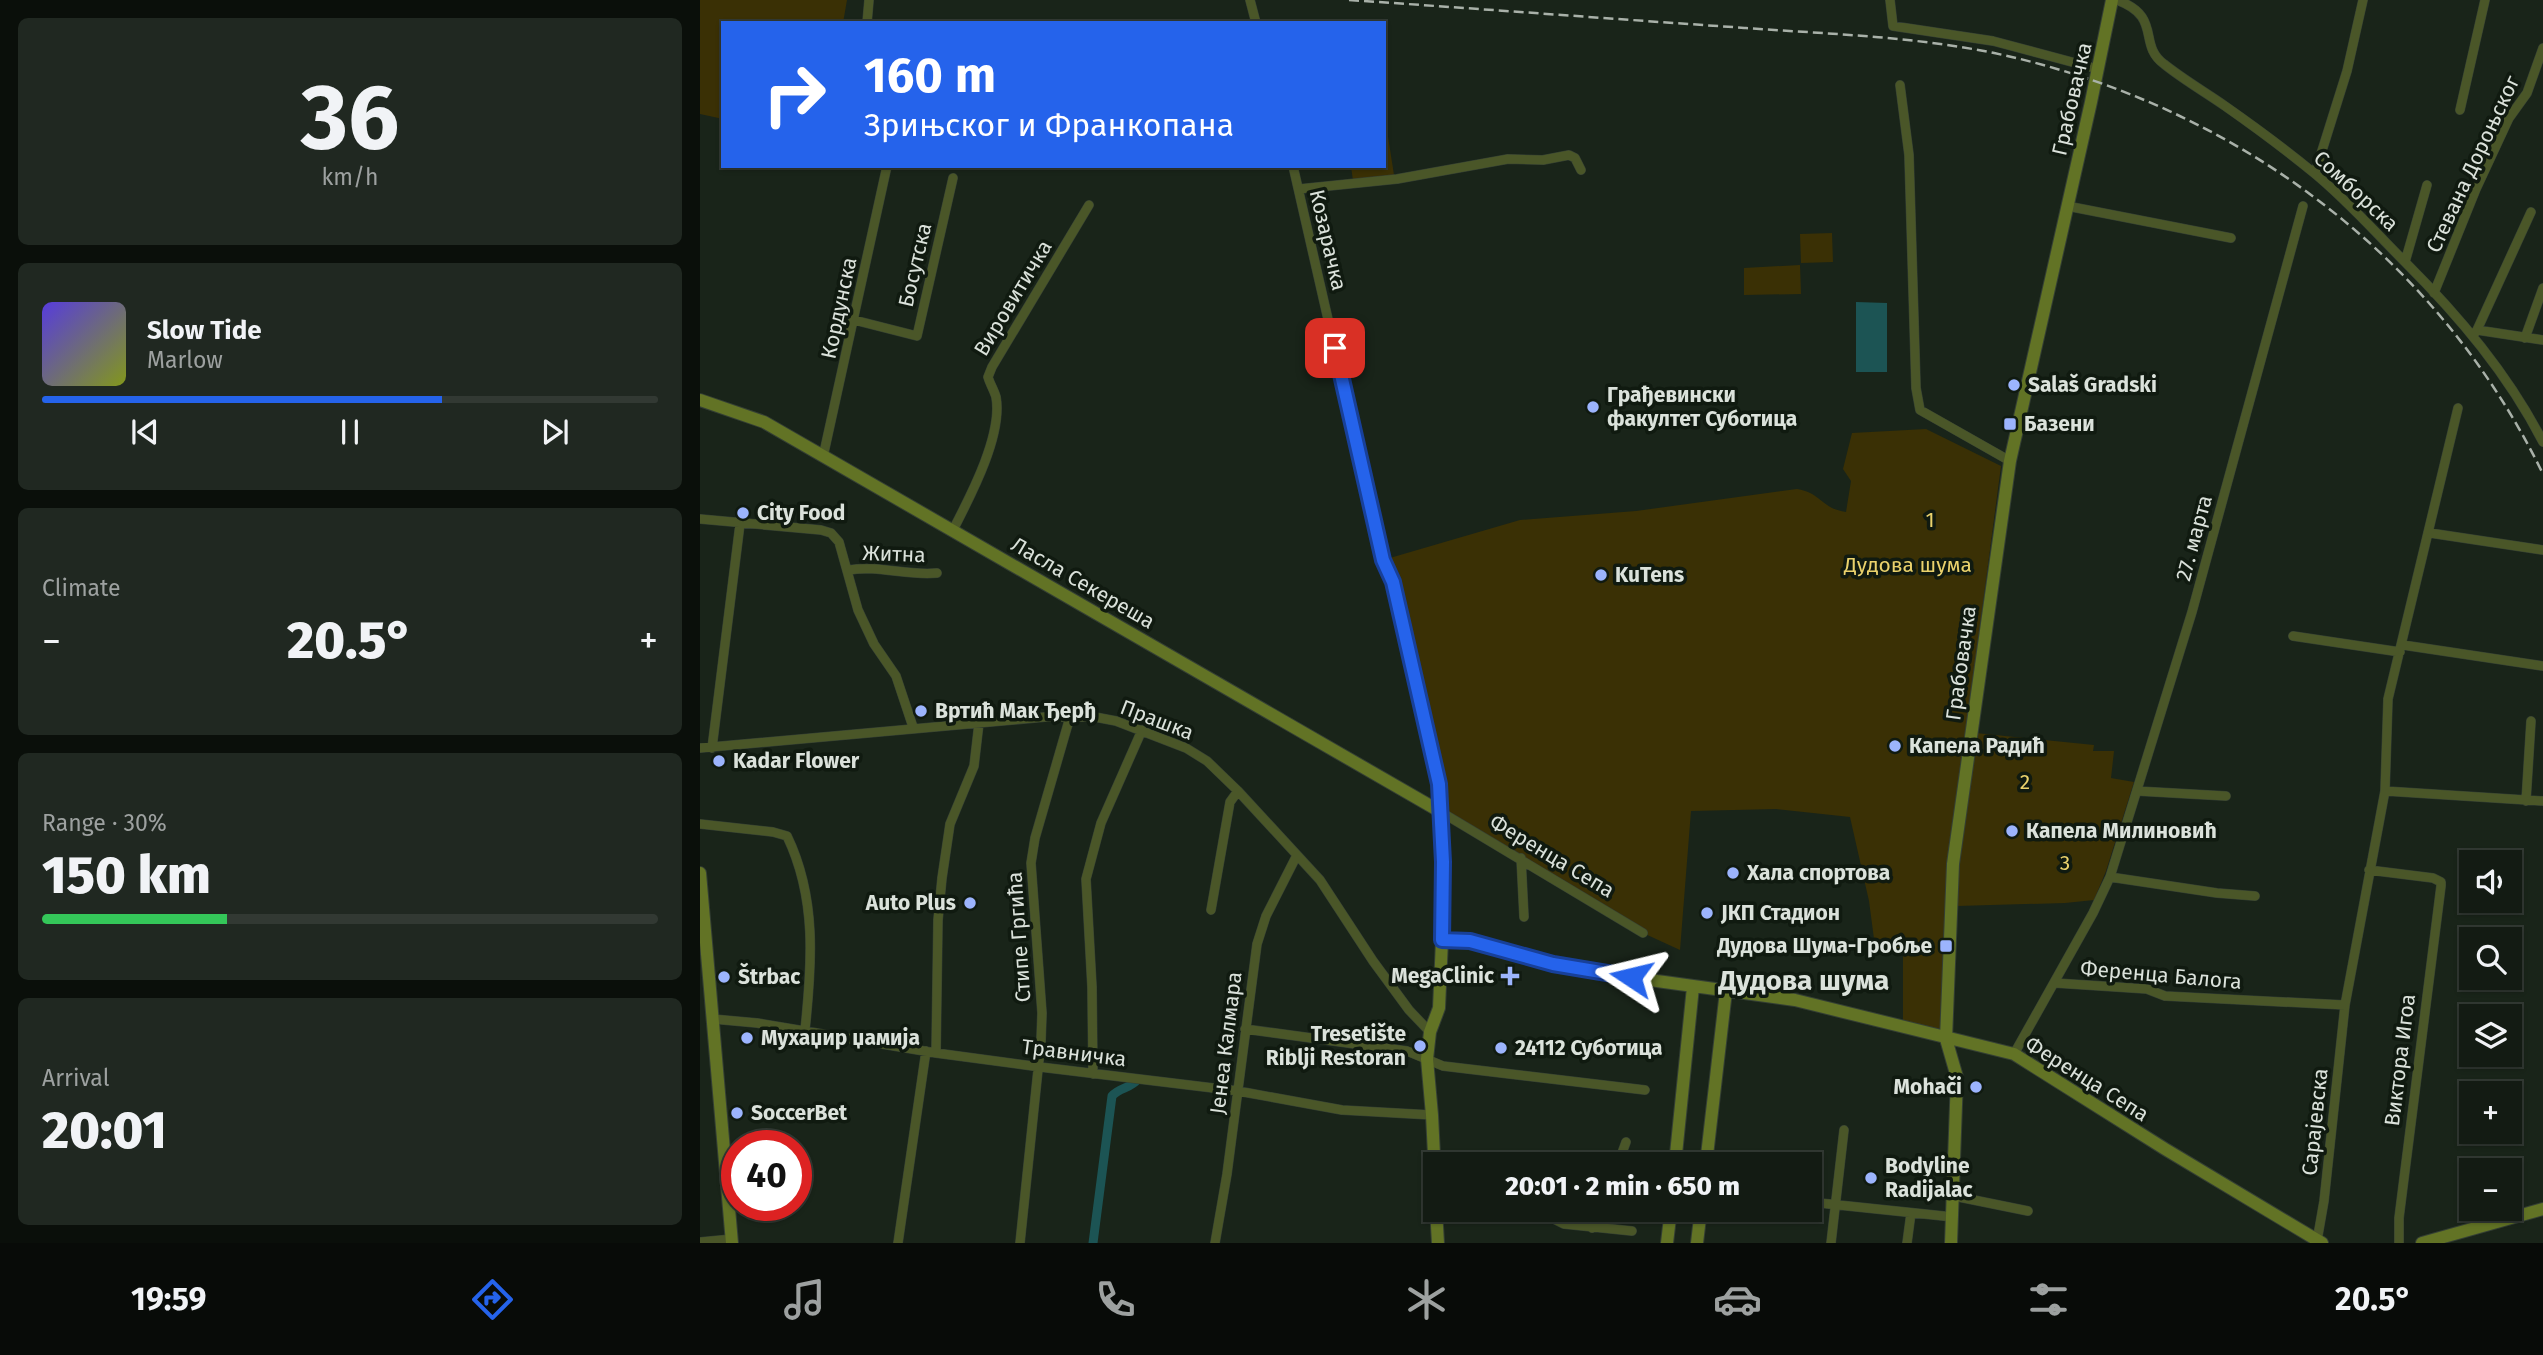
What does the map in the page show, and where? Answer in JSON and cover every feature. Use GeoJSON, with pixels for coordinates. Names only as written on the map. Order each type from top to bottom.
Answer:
{"type":"FeatureCollection","features":[{"type":"Feature","properties":{"kind":"street"},"geometry":{"type":"LineString","coordinates":[[867,21],[869,0]]}},
{"type":"Feature","properties":{"kind":"street"},"geometry":{"type":"LineString","coordinates":[[1250,0],[1255,21]]}},
{"type":"Feature","properties":{"kind":"street"},"geometry":{"type":"LineString","coordinates":[[1890,0],[1893,26],[1993,41],[2098,69]]}},
{"type":"Feature","properties":{"kind":"street","name":"Грабовачка"},"geometry":{"type":"LineString","coordinates":[[1951,1243],[1957,1077],[1946,1039],[1953,864],[2010,461],[2112,0]]}},
{"type":"Feature","properties":{"kind":"street","name":"Сомборска"},"geometry":{"type":"LineString","coordinates":[[2117,0],[2135,7],[2141,13],[2155,53],[2164,64],[2315,173],[2475,333],[2527,410],[2543,442]]}},
{"type":"Feature","properties":{"kind":"street"},"geometry":{"type":"LineString","coordinates":[[2315,173],[2347,71],[2363,0]]}},
{"type":"Feature","properties":{"kind":"street"},"geometry":{"type":"LineString","coordinates":[[2460,110],[2485,0]]}},
{"type":"Feature","properties":{"kind":"street","name":"Стевана Дороњског"},"geometry":{"type":"LineString","coordinates":[[2434,293],[2509,118],[2527,93],[2543,48]]}},
{"type":"Feature","properties":{"kind":"street"},"geometry":{"type":"LineString","coordinates":[[1900,85],[1909,155],[1916,388],[1920,410],[2010,461]]}},
{"type":"Feature","properties":{"kind":"street"},"geometry":{"type":"LineString","coordinates":[[1299,189],[1397,179],[1508,159],[1543,160],[1569,155],[1575,158],[1581,170]]}},
{"type":"Feature","properties":{"kind":"street","name":"Кордунска"},"geometry":{"type":"LineString","coordinates":[[823,457],[887,168]]}},
{"type":"Feature","properties":{"kind":"street","name":"Козарачка"},"geometry":{"type":"LineString","coordinates":[[1294,168],[1383,560],[1393,582],[1419,692],[1439,784],[1441,812]]}},
{"type":"Feature","properties":{"kind":"street","name":"Босутска"},"geometry":{"type":"LineString","coordinates":[[854,320],[917,336],[953,178]]}},
{"type":"Feature","properties":{"kind":"street"},"geometry":{"type":"LineString","coordinates":[[2405,262],[2427,185]]}},
{"type":"Feature","properties":{"kind":"street","name":"Вировитичка"},"geometry":{"type":"LineString","coordinates":[[953,530],[976,484],[994,427],[996,395],[988,377],[992,367],[1089,205]]}},
{"type":"Feature","properties":{"kind":"street"},"geometry":{"type":"LineString","coordinates":[[2067,206],[2231,238]]}},
{"type":"Feature","properties":{"kind":"street","name":"27. марта"},"geometry":{"type":"LineString","coordinates":[[2014,1054],[2094,914],[2110,877],[2192,612],[2303,206]]}},
{"type":"Feature","properties":{"kind":"street"},"geometry":{"type":"LineString","coordinates":[[2530,212],[2475,333],[2543,340]]}},
{"type":"Feature","properties":{"kind":"street"},"geometry":{"type":"LineString","coordinates":[[2525,338],[2543,288]]}},
{"type":"Feature","properties":{"kind":"street","name":"Ласла Секереша"},"geometry":{"type":"LineString","coordinates":[[700,400],[764,422],[1441,812]]}},
{"type":"Feature","properties":{"kind":"street","name":"Сарајевска"},"geometry":{"type":"LineString","coordinates":[[2319,1242],[2345,1005],[2385,791],[2388,699],[2458,408]]}},
{"type":"Feature","properties":{"kind":"street"},"geometry":{"type":"LineString","coordinates":[[700,519],[831,533],[839,542],[849,570],[858,610],[874,645],[896,676],[913,727]]}},
{"type":"Feature","properties":{"kind":"street"},"geometry":{"type":"LineString","coordinates":[[712,748],[740,524]]}},
{"type":"Feature","properties":{"kind":"street"},"geometry":{"type":"LineString","coordinates":[[2430,533],[2543,550]]}},
{"type":"Feature","properties":{"kind":"street","name":"Житна"},"geometry":{"type":"LineString","coordinates":[[849,570],[882,569],[919,575],[937,573]]}},
{"type":"Feature","properties":{"kind":"street"},"geometry":{"type":"LineString","coordinates":[[2293,636],[2543,666]]}},
{"type":"Feature","properties":{"kind":"street","name":"Прашка"},"geometry":{"type":"LineString","coordinates":[[700,748],[913,727],[1070,717],[1116,721],[1142,730],[1186,748],[1207,761],[1238,791],[1320,880],[1373,961],[1409,1010],[1430,1032]]}},
{"type":"Feature","properties":{"kind":"street","name":"Стипе Гргића"},"geometry":{"type":"LineString","coordinates":[[1020,1243],[1040,1067],[1042,1013],[1031,863],[1035,838],[1070,717]]}},
{"type":"Feature","properties":{"kind":"street"},"geometry":{"type":"LineString","coordinates":[[2526,801],[2531,720]]}},
{"type":"Feature","properties":{"kind":"street"},"geometry":{"type":"LineString","coordinates":[[936,1053],[942,878],[950,824],[974,766],[979,723]]}},
{"type":"Feature","properties":{"kind":"street"},"geometry":{"type":"LineString","coordinates":[[1093,1074],[1093,987],[1086,878],[1101,823],[1142,730]]}},
{"type":"Feature","properties":{"kind":"street"},"geometry":{"type":"LineString","coordinates":[[1211,910],[1230,802],[1238,791]]}},
{"type":"Feature","properties":{"kind":"street"},"geometry":{"type":"LineString","coordinates":[[2137,791],[2226,796]]}},
{"type":"Feature","properties":{"kind":"street"},"geometry":{"type":"LineString","coordinates":[[2385,791],[2543,801]]}},
{"type":"Feature","properties":{"kind":"street"},"geometry":{"type":"LineString","coordinates":[[1434,1152],[1427,1059],[1430,1032],[1439,1008],[1442,940],[1441,812]]}},
{"type":"Feature","properties":{"kind":"street","name":"Ференца Сепа"},"geometry":{"type":"LineString","coordinates":[[1441,812],[1643,933]]}},
{"type":"Feature","properties":{"kind":"street"},"geometry":{"type":"LineString","coordinates":[[700,824],[787,836],[810,911],[812,950],[805,1030]]}},
{"type":"Feature","properties":{"kind":"street","name":"Јенеа Калмара"},"geometry":{"type":"LineString","coordinates":[[1214,1243],[1227,1174],[1257,944],[1266,916],[1297,855]]}},
{"type":"Feature","properties":{"kind":"street"},"geometry":{"type":"LineString","coordinates":[[1521,858],[1524,917]]}},
{"type":"Feature","properties":{"kind":"street","name":"Виктора Игоа"},"geometry":{"type":"LineString","coordinates":[[2369,870],[2433,878],[2441,882],[2399,1218],[2399,1243]]}},
{"type":"Feature","properties":{"kind":"street"},"geometry":{"type":"LineString","coordinates":[[700,873],[704,971],[713,1019],[732,1241],[700,1242]]}},
{"type":"Feature","properties":{"kind":"street"},"geometry":{"type":"LineString","coordinates":[[2110,877],[2255,896]]}},
{"type":"Feature","properties":{"kind":"street","name":"Ференца Сепа"},"geometry":{"type":"LineString","coordinates":[[1442,940],[1470,941],[1553,964],[1693,988],[1795,1000],[2014,1054],[2319,1242]]}},
{"type":"Feature","properties":{"kind":"street","name":"Ференца Балога"},"geometry":{"type":"LineString","coordinates":[[2055,983],[2147,989],[2165,996],[2345,1005]]}},
{"type":"Feature","properties":{"kind":"street"},"geometry":{"type":"LineString","coordinates":[[1676,1152],[1693,988]]}},
{"type":"Feature","properties":{"kind":"street"},"geometry":{"type":"LineString","coordinates":[[1707,1152],[1726,990]]}},
{"type":"Feature","properties":{"kind":"street","name":"Травничка"},"geometry":{"type":"LineString","coordinates":[[713,1019],[805,1030],[936,1053],[1238,1091],[1342,1110],[1433,1115]]}},
{"type":"Feature","properties":{"kind":"street"},"geometry":{"type":"LineString","coordinates":[[1244,1029],[1407,1051],[1443,1066],[1645,1090]]}},
{"type":"Feature","properties":{"kind":"street"},"geometry":{"type":"LineString","coordinates":[[898,1243],[926,1051]]}},
{"type":"Feature","properties":{"kind":"street"},"geometry":{"type":"LineString","coordinates":[[1831,1243],[1844,1130]]}},
{"type":"Feature","properties":{"kind":"street"},"geometry":{"type":"LineString","coordinates":[[1622,1152],[1626,1142]]}},
{"type":"Feature","properties":{"kind":"street"},"geometry":{"type":"LineString","coordinates":[[1954,1196],[2028,1212]]}},
{"type":"Feature","properties":{"kind":"street"},"geometry":{"type":"LineString","coordinates":[[1822,1203],[1953,1217]]}},
{"type":"Feature","properties":{"kind":"street"},"geometry":{"type":"LineString","coordinates":[[2423,1243],[2543,1209]]}},
{"type":"Feature","properties":{"kind":"street"},"geometry":{"type":"LineString","coordinates":[[1907,1243],[1911,1213]]}},
{"type":"Feature","properties":{"kind":"street"},"geometry":{"type":"LineString","coordinates":[[1437,1222],[1438,1243]]}},
{"type":"Feature","properties":{"kind":"street"},"geometry":{"type":"LineString","coordinates":[[1559,1222],[1632,1231]]}},
{"type":"Feature","properties":{"kind":"street"},"geometry":{"type":"LineString","coordinates":[[1592,1228],[1595,1222]]}},
{"type":"Feature","properties":{"kind":"street"},"geometry":{"type":"LineString","coordinates":[[1667,1243],[1669,1222]]}},
{"type":"Feature","properties":{"kind":"street"},"geometry":{"type":"LineString","coordinates":[[1697,1243],[1699,1222]]}},
{"type":"Feature","properties":{"kind":"green space"},"geometry":{"type":"Polygon","coordinates":[[[700,0],[847,0],[843,21],[721,21],[721,119],[700,114],[700,0]]]}},
{"type":"Feature","properties":{"kind":"green space"},"geometry":{"type":"Polygon","coordinates":[[[1387,130],[1394,175],[1353,181],[1351,168],[1386,168],[1387,130]]]}},
{"type":"Feature","properties":{"kind":"green space"},"geometry":{"type":"Polygon","coordinates":[[[1832,233],[1833,262],[1801,263],[1800,234],[1832,233]]]}},
{"type":"Feature","properties":{"kind":"green space"},"geometry":{"type":"Polygon","coordinates":[[[1800,265],[1801,294],[1744,295],[1744,268],[1800,265]]]}},
{"type":"Feature","properties":{"kind":"green space","name":"1"},"geometry":{"type":"Polygon","coordinates":[[[1926,429],[2001,466],[1969,709],[1943,1034],[1903,1028],[1903,953],[1876,954],[1869,901],[1850,817],[1776,809],[1691,811],[1680,950],[1643,933],[1441,812],[1419,692],[1383,560],[1520,520],[1636,511],[1797,489],[1846,512],[1851,481],[1843,469],[1852,433],[1926,429]]]}},
{"type":"Feature","properties":{"kind":"green space"},"geometry":{"type":"Polygon","coordinates":[[[1976,733],[2094,745],[2093,751],[2114,751],[2111,778],[2134,782],[2094,900],[1957,906],[1959,863],[1976,733]]]}},
{"type":"Feature","properties":{"kind":"water"},"geometry":{"type":"Polygon","coordinates":[[[1856,302],[1887,303],[1887,372],[1856,372],[1856,302]]]}},
{"type":"Feature","properties":{"kind":"waterway"},"geometry":{"type":"LineString","coordinates":[[1093,1243],[1112,1096],[1138,1079]]}},
{"type":"Feature","properties":{"kind":"railway"},"geometry":{"type":"LineString","coordinates":[[1349,0],[1926,42],[2032,62],[2114,88],[2191,122],[2265,163],[2333,212],[2395,268],[2452,330],[2501,399],[2543,474]]}},
{"type":"Feature","properties":{"kind":"place","name":"Salaš Gradski"},"geometry":{"type":"Point","coordinates":[2014,385]}},
{"type":"Feature","properties":{"kind":"place","name":"Грађевински факултет Суботица"},"geometry":{"type":"Point","coordinates":[1593,407]}},
{"type":"Feature","properties":{"kind":"place","name":"Базени"},"geometry":{"type":"Point","coordinates":[2010,424]}},
{"type":"Feature","properties":{"kind":"place","name":"City Food"},"geometry":{"type":"Point","coordinates":[743,513]}},
{"type":"Feature","properties":{"kind":"place","name":"KuTens"},"geometry":{"type":"Point","coordinates":[1601,575]}},
{"type":"Feature","properties":{"kind":"place","name":"Вртић Мак Ђерђ"},"geometry":{"type":"Point","coordinates":[921,711]}},
{"type":"Feature","properties":{"kind":"place","name":"Капела Радић"},"geometry":{"type":"Point","coordinates":[1895,746]}},
{"type":"Feature","properties":{"kind":"place","name":"Kadar Flower"},"geometry":{"type":"Point","coordinates":[719,761]}},
{"type":"Feature","properties":{"kind":"place","name":"Капела Милиновић"},"geometry":{"type":"Point","coordinates":[2012,831]}},
{"type":"Feature","properties":{"kind":"place","name":"Хала спортова"},"geometry":{"type":"Point","coordinates":[1733,873]}},
{"type":"Feature","properties":{"kind":"place","name":"Auto Plus"},"geometry":{"type":"Point","coordinates":[970,903]}},
{"type":"Feature","properties":{"kind":"place","name":"ЈКП Стадион"},"geometry":{"type":"Point","coordinates":[1707,913]}},
{"type":"Feature","properties":{"kind":"place","name":"Дудова Шума-Гробље"},"geometry":{"type":"Point","coordinates":[1946,946]}},
{"type":"Feature","properties":{"kind":"place","name":"MegaClinic"},"geometry":{"type":"Point","coordinates":[1510,976]}},
{"type":"Feature","properties":{"kind":"place","name":"Štrbac"},"geometry":{"type":"Point","coordinates":[724,977]}},
{"type":"Feature","properties":{"kind":"place","name":"Мухаџир џамија"},"geometry":{"type":"Point","coordinates":[747,1038]}},
{"type":"Feature","properties":{"kind":"place","name":"Tresetište Riblji Restoran"},"geometry":{"type":"Point","coordinates":[1420,1046]}},
{"type":"Feature","properties":{"kind":"place","name":"24112 Суботица"},"geometry":{"type":"Point","coordinates":[1501,1048]}},
{"type":"Feature","properties":{"kind":"place","name":"Mohači"},"geometry":{"type":"Point","coordinates":[1976,1087]}},
{"type":"Feature","properties":{"kind":"place","name":"SoccerBet"},"geometry":{"type":"Point","coordinates":[737,1113]}},
{"type":"Feature","properties":{"kind":"place","name":"Bodyline Radijalac"},"geometry":{"type":"Point","coordinates":[1871,1178]}},
{"type":"Feature","properties":{"kind":"district","name":"Дудова шума"},"geometry":{"type":"Point","coordinates":[1804,980]}},
{"type":"Feature","properties":{"kind":"route"},"geometry":{"type":"LineString","coordinates":[[1335,348],[1383,560],[1393,582],[1404,626],[1439,784],[1443,862],[1442,940],[1470,941],[1553,964],[1631,977]]}},
{"type":"Feature","properties":{"kind":"park label","name":"2"},"geometry":{"type":"Point","coordinates":[2025,782]}},
{"type":"Feature","properties":{"kind":"park label","name":"3"},"geometry":{"type":"Point","coordinates":[2065,863]}}]}
